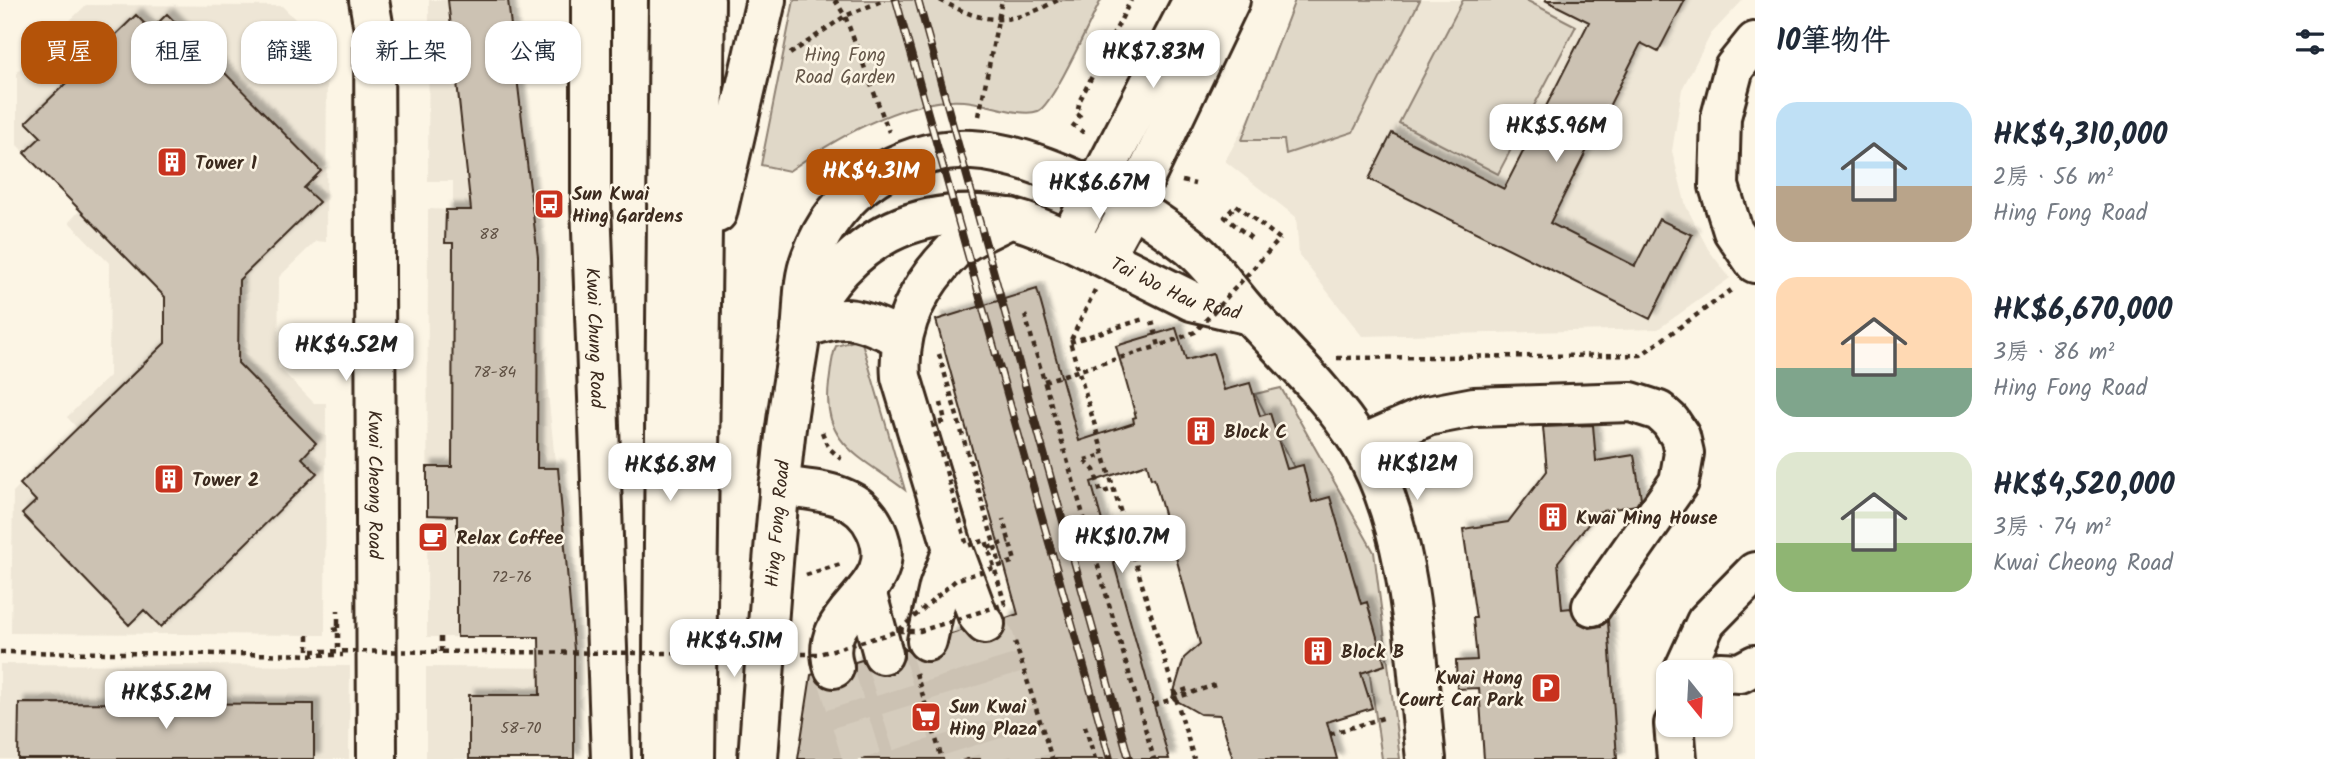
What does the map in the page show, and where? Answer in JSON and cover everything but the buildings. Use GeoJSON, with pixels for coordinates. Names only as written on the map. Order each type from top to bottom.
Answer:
{"type":"FeatureCollection","features":[{"type":"Feature","properties":{"kind":"main road","name":"Kwai Cheong Road"},"geometry":{"type":"LineString","coordinates":[[369,0],[374,44],[377,759]]}},
{"type":"Feature","properties":{"kind":"main road","name":"Kwai Chung Road"},"geometry":{"type":"LineString","coordinates":[[591,0],[591,217],[611,759]]}},
{"type":"Feature","properties":{"kind":"main road"},"geometry":{"type":"LineString","coordinates":[[644,0],[656,279],[662,759]]}},
{"type":"Feature","properties":{"kind":"main road"},"geometry":{"type":"LineString","coordinates":[[640,759],[668,0]]}},
{"type":"Feature","properties":{"kind":"main road"},"geometry":{"type":"LineString","coordinates":[[695,759],[704,264],[705,0]]}},
{"type":"Feature","properties":{"kind":"main road"},"geometry":{"type":"LineString","coordinates":[[704,264],[749,82],[766,0]]}},
{"type":"Feature","properties":{"kind":"main road"},"geometry":{"type":"LineString","coordinates":[[1069,240],[1159,69],[1192,0]]}},
{"type":"Feature","properties":{"kind":"main road"},"geometry":{"type":"LineString","coordinates":[[1100,271],[1230,0]]}},
{"type":"Feature","properties":{"kind":"main road"},"geometry":{"type":"LineString","coordinates":[[1755,42],[1734,68],[1721,117],[1719,186],[1733,231],[1755,263]]}},
{"type":"Feature","properties":{"kind":"main road","name":"Hing Fong Road"},"geometry":{"type":"LineString","coordinates":[[758,759],[779,486],[790,386],[801,329],[803,284],[811,256],[853,191],[885,170],[936,154],[972,150],[1022,160],[1094,188]]}},
{"type":"Feature","properties":{"kind":"main road","name":"Tai Wo Hau Road"},"geometry":{"type":"LineString","coordinates":[[1094,188],[1132,205],[1195,251],[1250,315],[1295,359],[1361,445],[1380,485],[1395,532],[1409,607],[1426,759]]}},
{"type":"Feature","properties":{"kind":"main road","name":"Hing Fong Road"},"geometry":{"type":"LineString","coordinates":[[801,329],[822,289],[849,259],[883,236],[930,216],[1010,218],[1069,240],[1100,271]]}},
{"type":"Feature","properties":{"kind":"main road"},"geometry":{"type":"LineString","coordinates":[[779,486],[836,495],[851,501],[865,512],[874,524],[883,550],[883,565],[834,633],[830,646],[920,640],[978,615],[971,548],[901,377],[918,339],[917,296],[954,249],[1010,218]]}},
{"type":"Feature","properties":{"kind":"main road","name":"Tai Wo Hau Road"},"geometry":{"type":"LineString","coordinates":[[1100,271],[1192,301],[1250,315]]}},
{"type":"Feature","properties":{"kind":"main road"},"geometry":{"type":"LineString","coordinates":[[801,329],[835,317],[918,339]]}},
{"type":"Feature","properties":{"kind":"main road"},"geometry":{"type":"LineString","coordinates":[[1361,445],[1427,416],[1474,407],[1630,402],[1659,411],[1680,436],[1684,453],[1679,482],[1592,606]]}},
{"type":"Feature","properties":{"kind":"main road"},"geometry":{"type":"LineString","coordinates":[[920,640],[939,587],[971,548]]}},
{"type":"Feature","properties":{"kind":"main road"},"geometry":{"type":"LineString","coordinates":[[1703,660],[1706,622],[1755,572]]}},
{"type":"Feature","properties":{"kind":"main road"},"geometry":{"type":"LineString","coordinates":[[857,601],[920,640]]}},
{"type":"Feature","properties":{"kind":"main road"},"geometry":{"type":"LineString","coordinates":[[1733,672],[1740,673],[1755,665]]}},
{"type":"Feature","properties":{"kind":"main road"},"geometry":{"type":"LineString","coordinates":[[1675,737],[1677,759]]}},
{"type":"Feature","properties":{"kind":"path"},"geometry":{"type":"LineString","coordinates":[[835,0],[845,16],[894,145]]}},
{"type":"Feature","properties":{"kind":"path"},"geometry":{"type":"LineString","coordinates":[[749,82],[845,16],[884,0]]}},
{"type":"Feature","properties":{"kind":"path"},"geometry":{"type":"LineString","coordinates":[[940,0],[967,15],[999,21],[1020,19],[1058,0]]}},
{"type":"Feature","properties":{"kind":"path"},"geometry":{"type":"LineString","coordinates":[[977,129],[1002,0]]}},
{"type":"Feature","properties":{"kind":"path"},"geometry":{"type":"LineString","coordinates":[[1081,117],[1077,114],[1080,100],[1131,0]]}},
{"type":"Feature","properties":{"kind":"path"},"geometry":{"type":"LineString","coordinates":[[1044,381],[1160,346],[1195,332],[1280,239],[1236,205],[1225,217],[1251,238]]}},
{"type":"Feature","properties":{"kind":"path"},"geometry":{"type":"LineString","coordinates":[[1100,271],[1070,342],[1194,759]]}},
{"type":"Feature","properties":{"kind":"path"},"geometry":{"type":"LineString","coordinates":[[1337,358],[1641,355],[1729,291]]}},
{"type":"Feature","properties":{"kind":"path"},"geometry":{"type":"LineString","coordinates":[[1025,315],[1154,759]]}},
{"type":"Feature","properties":{"kind":"path"},"geometry":{"type":"LineString","coordinates":[[1070,342],[1144,318],[1152,321],[1160,346]]}},
{"type":"Feature","properties":{"kind":"path"},"geometry":{"type":"LineString","coordinates":[[308,635],[308,651],[819,654],[920,640],[1006,587],[918,339]]}},
{"type":"Feature","properties":{"kind":"path"},"geometry":{"type":"LineString","coordinates":[[941,403],[945,421],[933,424],[967,546],[986,540],[971,548]]}},
{"type":"Feature","properties":{"kind":"path"},"geometry":{"type":"LineString","coordinates":[[1103,455],[1084,461],[1094,470],[1101,493],[1113,489]]}},
{"type":"Feature","properties":{"kind":"path"},"geometry":{"type":"LineString","coordinates":[[920,640],[956,580],[1015,561],[1003,519]]}},
{"type":"Feature","properties":{"kind":"path"},"geometry":{"type":"LineString","coordinates":[[971,548],[1009,541]]}},
{"type":"Feature","properties":{"kind":"path"},"geometry":{"type":"LineString","coordinates":[[920,640],[920,631],[1006,604],[995,568],[971,548]]}},
{"type":"Feature","properties":{"kind":"path"},"geometry":{"type":"LineString","coordinates":[[336,627],[338,651]]}},
{"type":"Feature","properties":{"kind":"path"},"geometry":{"type":"LineString","coordinates":[[440,638],[441,652]]}},
{"type":"Feature","properties":{"kind":"path"},"geometry":{"type":"LineString","coordinates":[[0,652],[354,655]]}},
{"type":"Feature","properties":{"kind":"path"},"geometry":{"type":"LineString","coordinates":[[1154,705],[1215,685]]}},
{"type":"Feature","properties":{"kind":"path"},"geometry":{"type":"LineString","coordinates":[[1173,695],[1188,689]]}},
{"type":"Feature","properties":{"kind":"path"},"geometry":{"type":"LineString","coordinates":[[1330,734],[1382,719]]}},
{"type":"Feature","properties":{"kind":"path"},"geometry":{"type":"LineString","coordinates":[[1085,726],[1095,759]]}},
{"type":"Feature","properties":{"kind":"shaded area"},"geometry":{"type":"Polygon","coordinates":[[[429,0],[508,0],[510,21],[485,21],[485,84],[517,84],[573,638],[427,637],[428,209],[453,210],[453,181],[428,181],[429,84],[471,84],[471,21],[429,21],[429,0]]]}},
{"type":"Feature","properties":{"kind":"shaded area"},"geometry":{"type":"Polygon","coordinates":[[[1314,0],[1743,0],[1711,34],[1682,89],[1672,151],[1686,206],[1708,249],[1730,278],[1658,329],[1362,336],[1299,255],[1296,217],[1225,161],[1314,0]]]}},
{"type":"Feature","properties":{"kind":"shaded area"},"geometry":{"type":"Polygon","coordinates":[[[86,5],[282,6],[297,21],[241,21],[241,84],[327,84],[326,242],[316,241],[279,277],[278,367],[314,403],[326,403],[325,635],[11,633],[13,492],[77,428],[67,417],[109,376],[110,264],[69,222],[80,210],[17,145],[17,72],[21,68],[21,84],[117,84],[117,21],[70,21],[86,5]]]}},
{"type":"Feature","properties":{"kind":"shaded area"},"geometry":{"type":"Polygon","coordinates":[[[0,664],[350,666],[349,759],[0,759],[0,664]]]}},
{"type":"Feature","properties":{"kind":"shaded area"},"geometry":{"type":"Polygon","coordinates":[[[426,667],[574,668],[574,759],[426,759],[426,667]]]}},
{"type":"Feature","properties":{"kind":"green space","name":"Hing Fong Road Garden"},"geometry":{"type":"Polygon","coordinates":[[[794,0],[1101,0],[1053,94],[1038,111],[1022,113],[964,101],[918,106],[849,133],[789,171],[761,165],[794,0]]]}},
{"type":"Feature","properties":{"kind":"green space"},"geometry":{"type":"Polygon","coordinates":[[[1295,0],[1420,0],[1353,132],[1286,154],[1284,140],[1242,140],[1295,0]]]}},
{"type":"Feature","properties":{"kind":"green space"},"geometry":{"type":"Polygon","coordinates":[[[1463,0],[1526,0],[1576,26],[1498,174],[1399,123],[1463,0]]]}},
{"type":"Feature","properties":{"kind":"green space"},"geometry":{"type":"Polygon","coordinates":[[[861,339],[905,490],[848,447],[831,421],[828,404],[834,351],[836,346],[861,339]]]}},
{"type":"Feature","properties":{"kind":"green space"},"geometry":{"type":"Polygon","coordinates":[[[1281,388],[1374,552],[1400,759],[1382,759],[1357,586],[1255,394],[1281,388]]]}},
{"type":"Feature","properties":{"kind":"tunnel"},"geometry":{"type":"LineString","coordinates":[[985,624],[995,639],[1032,759]]}},
{"type":"Feature","properties":{"kind":"tunnel"},"geometry":{"type":"LineString","coordinates":[[961,631],[1001,759]]}},
{"type":"Feature","properties":{"kind":"tunnel"},"geometry":{"type":"LineString","coordinates":[[927,641],[964,759]]}},
{"type":"Feature","properties":{"kind":"tunnel"},"geometry":{"type":"LineString","coordinates":[[883,654],[916,759]]}},
{"type":"Feature","properties":{"kind":"tunnel"},"geometry":{"type":"LineString","coordinates":[[834,668],[862,759]]}},
{"type":"Feature","properties":{"kind":"railway"},"geometry":{"type":"LineString","coordinates":[[896,0],[1110,759]]}},
{"type":"Feature","properties":{"kind":"railway"},"geometry":{"type":"LineString","coordinates":[[918,0],[1129,759]]}},
{"type":"Feature","properties":{"kind":"place","name":"Tower 1"},"geometry":{"type":"Point","coordinates":[172,162]}},
{"type":"Feature","properties":{"kind":"place","name":"Sun Kwai Hing Gardens"},"geometry":{"type":"Point","coordinates":[549,204]}},
{"type":"Feature","properties":{"kind":"place","name":"Block C"},"geometry":{"type":"Point","coordinates":[1201,431]}},
{"type":"Feature","properties":{"kind":"place","name":"Tower 2"},"geometry":{"type":"Point","coordinates":[169,479]}},
{"type":"Feature","properties":{"kind":"place","name":"Kwai Ming House"},"geometry":{"type":"Point","coordinates":[1553,517]}},
{"type":"Feature","properties":{"kind":"place","name":"Relax Coffee"},"geometry":{"type":"Point","coordinates":[433,537]}},
{"type":"Feature","properties":{"kind":"place","name":"Block B"},"geometry":{"type":"Point","coordinates":[1318,651]}},
{"type":"Feature","properties":{"kind":"place","name":"Kwai Hong Court Car Park"},"geometry":{"type":"Point","coordinates":[1546,688]}},
{"type":"Feature","properties":{"kind":"place","name":"Sun Kwai Hing Plaza"},"geometry":{"type":"Point","coordinates":[926,717]}}]}
